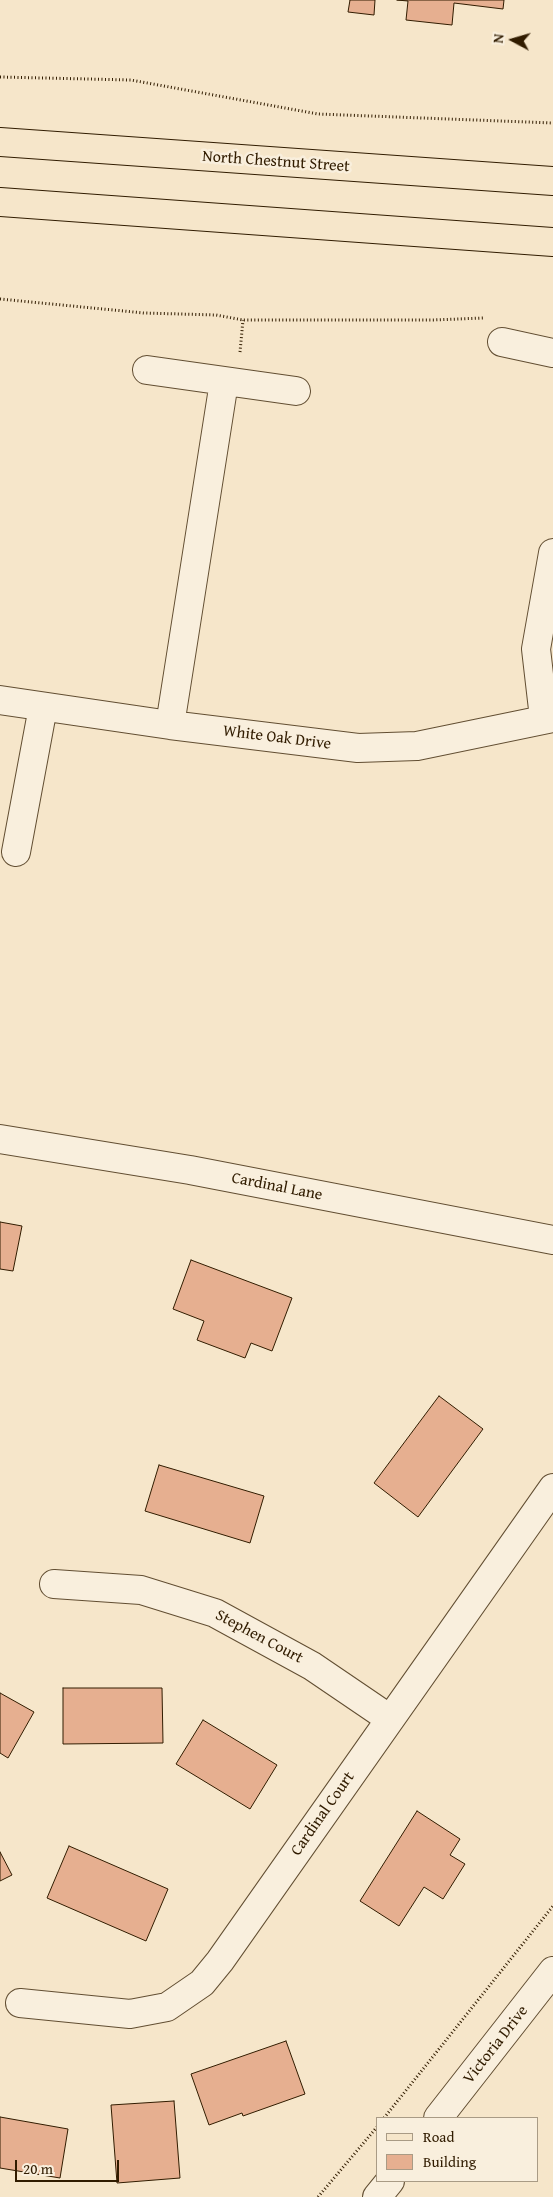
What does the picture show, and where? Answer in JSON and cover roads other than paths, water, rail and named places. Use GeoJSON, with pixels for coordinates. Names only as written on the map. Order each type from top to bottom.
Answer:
{"type":"FeatureCollection","features":[{"type":"Feature","properties":{"kind":"main road","name":"North Chestnut Street"},"geometry":{"type":"LineString","coordinates":[[0,142],[553,181]]}},
{"type":"Feature","properties":{"kind":"main road"},"geometry":{"type":"LineString","coordinates":[[0,202],[553,242]]}},
{"type":"Feature","properties":{"kind":"street"},"geometry":{"type":"LineString","coordinates":[[502,342],[553,353]]}},
{"type":"Feature","properties":{"kind":"street"},"geometry":{"type":"LineString","coordinates":[[147,370],[296,391]]}},
{"type":"Feature","properties":{"kind":"street"},"geometry":{"type":"LineString","coordinates":[[170,725],[224,382]]}},
{"type":"Feature","properties":{"kind":"street"},"geometry":{"type":"LineString","coordinates":[[549,718],[536,649],[553,553]]}},
{"type":"Feature","properties":{"kind":"street","name":"White Oak Drive"},"geometry":{"type":"LineString","coordinates":[[0,700],[170,725],[358,748],[418,746],[549,718]]}},
{"type":"Feature","properties":{"kind":"street"},"geometry":{"type":"LineString","coordinates":[[16,852],[43,707]]}},
{"type":"Feature","properties":{"kind":"street","name":"Cardinal Lane"},"geometry":{"type":"LineString","coordinates":[[0,1139],[190,1170],[553,1240]]}},
{"type":"Feature","properties":{"kind":"street","name":"Cardinal Court"},"geometry":{"type":"LineString","coordinates":[[20,2003],[130,2014],[167,2007],[186,1996],[202,1983],[553,1488]]}},
{"type":"Feature","properties":{"kind":"street","name":"Stephen Court"},"geometry":{"type":"LineString","coordinates":[[54,1584],[141,1590],[215,1613],[312,1666],[390,1719]]}},
{"type":"Feature","properties":{"kind":"street","name":"Victoria Drive"},"geometry":{"type":"LineString","coordinates":[[439,2117],[553,1971]]}},
{"type":"Feature","properties":{"kind":"street"},"geometry":{"type":"LineString","coordinates":[[377,2197],[389,2182]]}}]}
